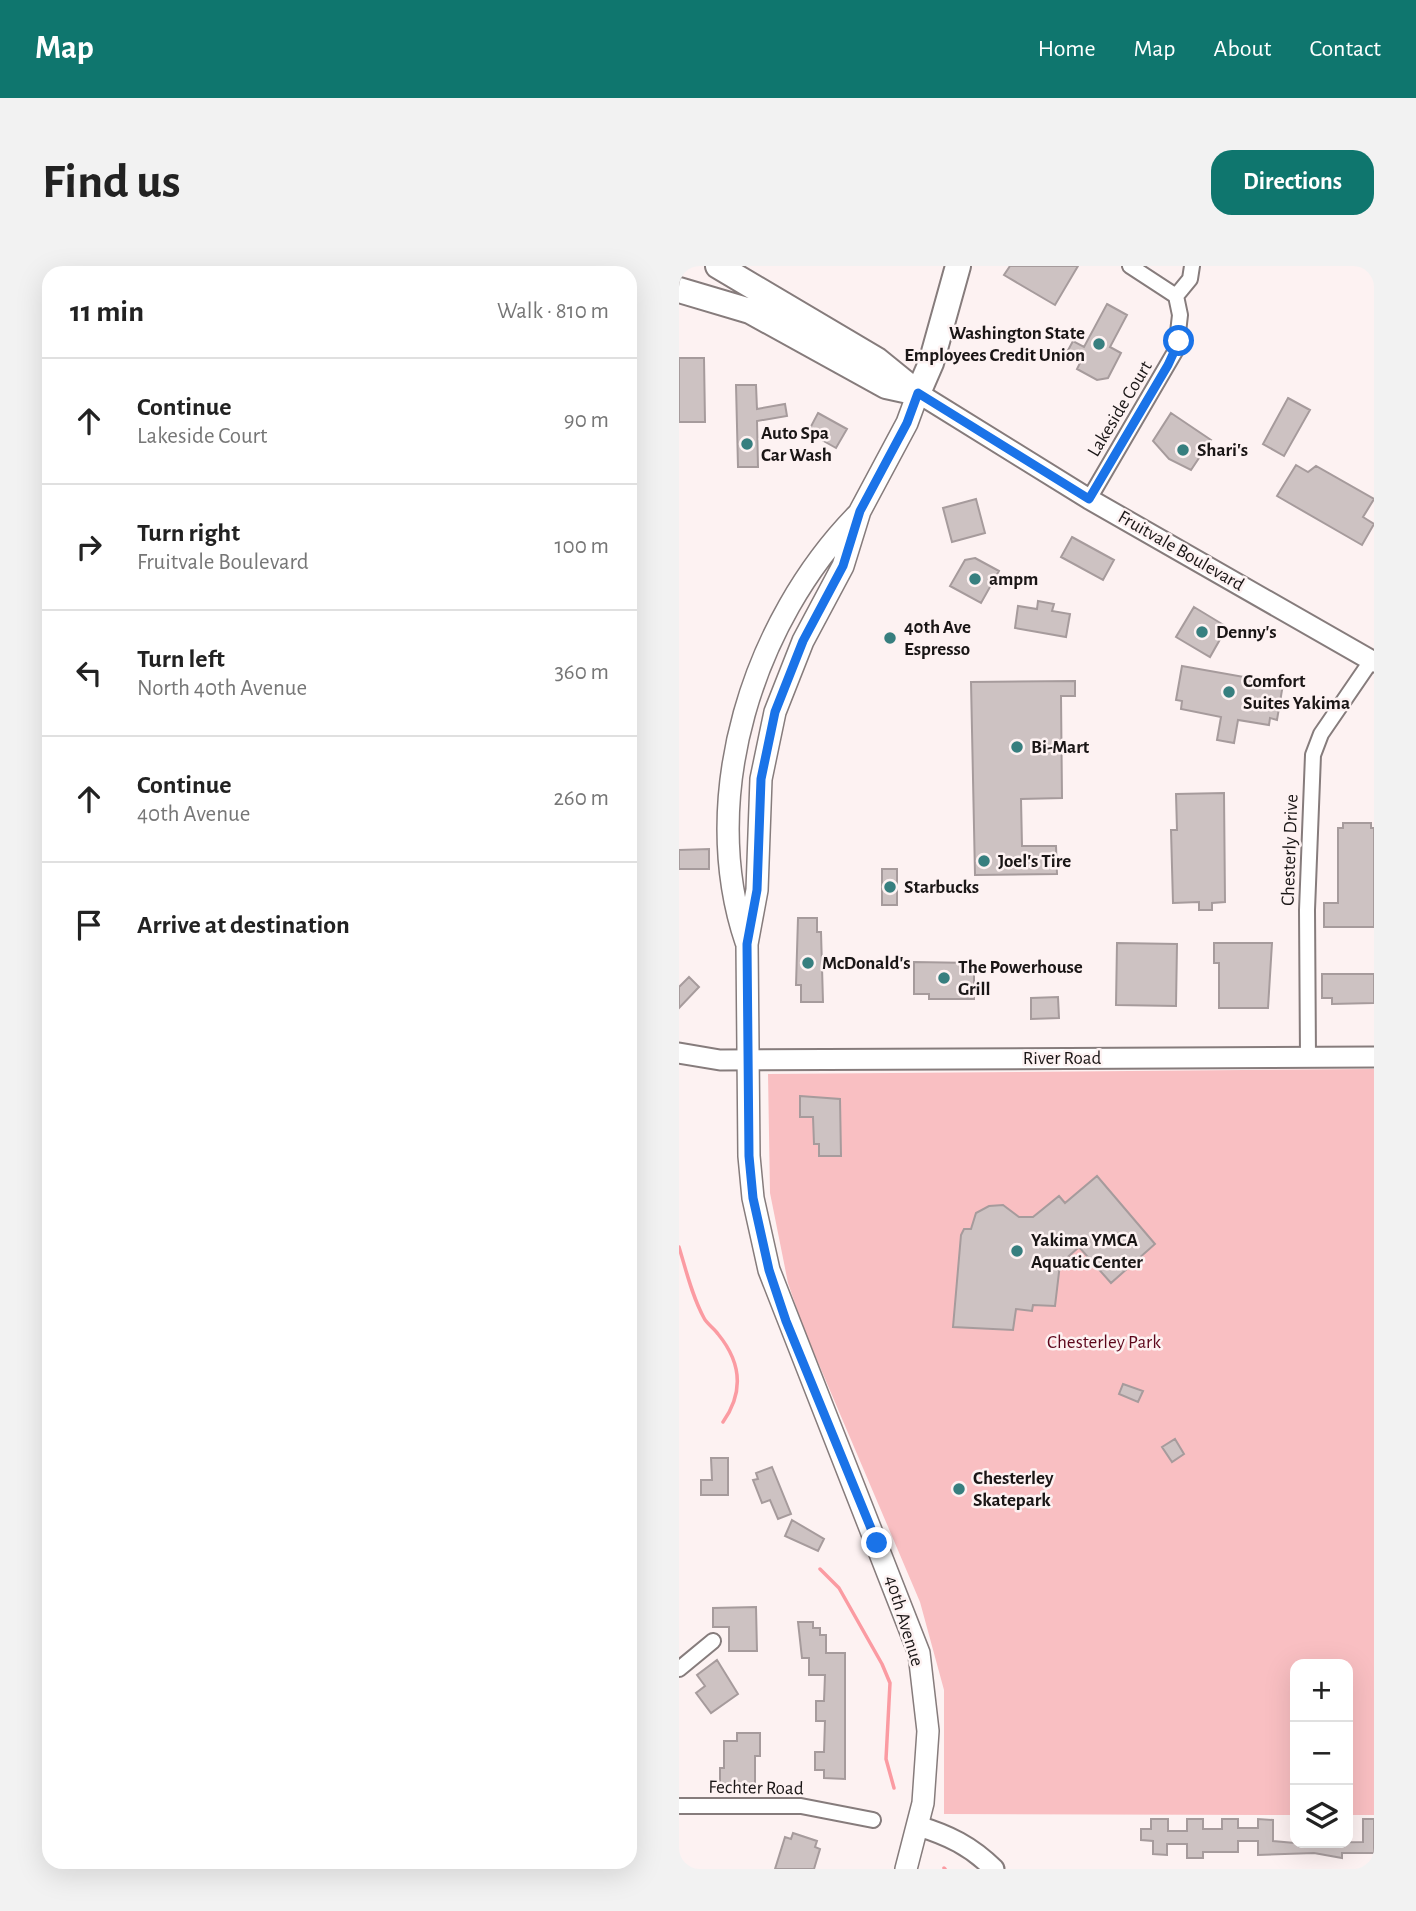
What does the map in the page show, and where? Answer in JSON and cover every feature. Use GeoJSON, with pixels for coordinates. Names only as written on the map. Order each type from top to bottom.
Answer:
{"type":"FeatureCollection","features":[{"type":"Feature","properties":{"kind":"highway"},"geometry":{"type":"LineString","coordinates":[[718,266],[877,360],[918,393]]}},
{"type":"Feature","properties":{"kind":"highway"},"geometry":{"type":"LineString","coordinates":[[918,393],[931,363],[958,266]]}},
{"type":"Feature","properties":{"kind":"highway"},"geometry":{"type":"LineString","coordinates":[[679,290],[750,311],[885,386],[918,393]]}},
{"type":"Feature","properties":{"kind":"main road"},"geometry":{"type":"LineString","coordinates":[[747,944],[757,890],[761,779],[775,712],[798,653],[843,566],[860,511],[907,423],[918,393]]}},
{"type":"Feature","properties":{"kind":"main road"},"geometry":{"type":"LineString","coordinates":[[747,944],[733,904],[727,822],[734,763],[749,697],[771,639],[793,600],[830,542],[860,511]]}},
{"type":"Feature","properties":{"kind":"main road","name":"40th Avenue"},"geometry":{"type":"LineString","coordinates":[[747,944],[749,1156],[753,1198],[769,1270],[786,1321],[894,1582],[919,1653],[928,1731],[918,1826],[906,1869]]}},
{"type":"Feature","properties":{"kind":"street"},"geometry":{"type":"LineString","coordinates":[[1131,266],[1176,296],[1190,279],[1192,266]]}},
{"type":"Feature","properties":{"kind":"street","name":"Lakeside Court"},"geometry":{"type":"LineString","coordinates":[[1089,499],[1176,350],[1180,323],[1176,296]]}},
{"type":"Feature","properties":{"kind":"street","name":"Fruitvale Boulevard"},"geometry":{"type":"LineString","coordinates":[[918,393],[1089,499],[1372,662]]}},
{"type":"Feature","properties":{"kind":"street","name":"Chesterly Drive"},"geometry":{"type":"LineString","coordinates":[[1308,1057],[1307,910],[1313,755],[1321,734],[1372,662]]}},
{"type":"Feature","properties":{"kind":"street","name":"River Road"},"geometry":{"type":"LineString","coordinates":[[679,1053],[720,1060],[1374,1056]]}},
{"type":"Feature","properties":{"kind":"street"},"geometry":{"type":"LineString","coordinates":[[679,1670],[713,1641]]}},
{"type":"Feature","properties":{"kind":"street","name":"Fechter Road"},"geometry":{"type":"LineString","coordinates":[[679,1806],[801,1806],[873,1820]]}},
{"type":"Feature","properties":{"kind":"street"},"geometry":{"type":"LineString","coordinates":[[918,1826],[949,1835],[994,1869]]}},
{"type":"Feature","properties":{"kind":"green space","name":"Chesterley Park"},"geometry":{"type":"Polygon","coordinates":[[[1374,1069],[1374,1815],[1353,1815],[1353,1659],[1290,1659],[1290,1815],[944,1814],[944,1690],[920,1602],[803,1327],[788,1283],[770,1193],[768,1074],[1374,1069]]]}},
{"type":"Feature","properties":{"kind":"building"},"geometry":{"type":"Polygon","coordinates":[[[1010,266],[1078,266],[1055,305],[1004,275],[1010,266]]]}},
{"type":"Feature","properties":{"kind":"building","name":"Washington State Employees Credit Union"},"geometry":{"type":"Polygon","coordinates":[[[1107,304],[1127,315],[1110,347],[1121,353],[1108,378],[1097,380],[1077,369],[1080,363],[1066,354],[1073,341],[1084,347],[1107,304]]]}},
{"type":"Feature","properties":{"kind":"building"},"geometry":{"type":"Polygon","coordinates":[[[679,358],[704,358],[705,422],[679,422],[679,358]]]}},
{"type":"Feature","properties":{"kind":"building","name":"Auto Spa Car Wash"},"geometry":{"type":"Polygon","coordinates":[[[736,385],[756,385],[757,409],[785,404],[787,416],[757,421],[758,467],[738,467],[736,385]]]}},
{"type":"Feature","properties":{"kind":"building"},"geometry":{"type":"Polygon","coordinates":[[[1288,398],[1310,410],[1284,456],[1263,444],[1288,398]]]}},
{"type":"Feature","properties":{"kind":"building"},"geometry":{"type":"Polygon","coordinates":[[[818,413],[847,429],[836,448],[808,432],[818,413]]]}},
{"type":"Feature","properties":{"kind":"building","name":"Shari's"},"geometry":{"type":"Polygon","coordinates":[[[1171,413],[1211,440],[1191,470],[1169,459],[1153,441],[1171,413]]]}},
{"type":"Feature","properties":{"kind":"building"},"geometry":{"type":"Polygon","coordinates":[[[1296,465],[1308,472],[1316,466],[1374,499],[1363,517],[1374,524],[1362,545],[1277,496],[1296,465]]]}},
{"type":"Feature","properties":{"kind":"building"},"geometry":{"type":"Polygon","coordinates":[[[976,499],[985,533],[952,542],[943,508],[976,499]]]}},
{"type":"Feature","properties":{"kind":"building"},"geometry":{"type":"Polygon","coordinates":[[[1072,537],[1114,560],[1103,580],[1061,557],[1072,537]]]}},
{"type":"Feature","properties":{"kind":"building","name":"ampm"},"geometry":{"type":"Polygon","coordinates":[[[975,558],[999,571],[981,603],[950,586],[965,560],[975,558]]]}},
{"type":"Feature","properties":{"kind":"building"},"geometry":{"type":"Polygon","coordinates":[[[1038,601],[1054,604],[1052,611],[1070,614],[1066,637],[1015,628],[1018,606],[1037,609],[1038,601]]]}},
{"type":"Feature","properties":{"kind":"building","name":"Denny's"},"geometry":{"type":"Polygon","coordinates":[[[1194,607],[1227,627],[1210,657],[1176,637],[1194,607]]]}},
{"type":"Feature","properties":{"kind":"building","name":"Comfort Suites Yakima"},"geometry":{"type":"Polygon","coordinates":[[[1182,666],[1283,684],[1277,720],[1270,718],[1269,725],[1238,720],[1234,743],[1217,740],[1221,717],[1181,709],[1182,701],[1176,700],[1182,666]]]}},
{"type":"Feature","properties":{"kind":"building","name":"Bi-Mart"},"geometry":{"type":"Polygon","coordinates":[[[1075,681],[1075,696],[1061,696],[1062,798],[1021,799],[1022,846],[1056,846],[1057,874],[975,875],[971,682],[1075,681]]]}},
{"type":"Feature","properties":{"kind":"building"},"geometry":{"type":"Polygon","coordinates":[[[1224,793],[1225,902],[1212,903],[1212,910],[1199,910],[1199,902],[1173,903],[1171,830],[1177,830],[1176,794],[1224,793]]]}},
{"type":"Feature","properties":{"kind":"building"},"geometry":{"type":"Polygon","coordinates":[[[1343,823],[1371,823],[1371,828],[1374,828],[1374,927],[1324,927],[1324,903],[1338,903],[1338,828],[1343,828],[1343,823]]]}},
{"type":"Feature","properties":{"kind":"building"},"geometry":{"type":"Polygon","coordinates":[[[709,849],[709,869],[679,869],[679,850],[709,849]]]}},
{"type":"Feature","properties":{"kind":"building","name":"Starbucks"},"geometry":{"type":"Polygon","coordinates":[[[882,869],[897,869],[897,905],[882,905],[882,869]]]}},
{"type":"Feature","properties":{"kind":"building","name":"McDonald's"},"geometry":{"type":"Polygon","coordinates":[[[798,918],[817,918],[817,932],[821,932],[823,1002],[801,1002],[801,985],[796,985],[798,918]]]}},
{"type":"Feature","properties":{"kind":"building"},"geometry":{"type":"Polygon","coordinates":[[[1117,943],[1177,944],[1176,1006],[1116,1005],[1117,943]]]}},
{"type":"Feature","properties":{"kind":"building"},"geometry":{"type":"Polygon","coordinates":[[[1214,943],[1272,943],[1268,1008],[1219,1008],[1219,963],[1214,963],[1214,943]]]}},
{"type":"Feature","properties":{"kind":"building","name":"The Powerhouse Grill"},"geometry":{"type":"Polygon","coordinates":[[[914,962],[974,963],[974,999],[929,999],[929,994],[914,994],[914,962]]]}},
{"type":"Feature","properties":{"kind":"building"},"geometry":{"type":"Polygon","coordinates":[[[1322,974],[1374,974],[1374,1003],[1332,1004],[1332,998],[1322,998],[1322,974]]]}},
{"type":"Feature","properties":{"kind":"building"},"geometry":{"type":"Polygon","coordinates":[[[689,977],[699,987],[679,1008],[679,987],[689,977]]]}},
{"type":"Feature","properties":{"kind":"building"},"geometry":{"type":"Polygon","coordinates":[[[1058,997],[1059,1018],[1031,1019],[1031,998],[1058,997]]]}},
{"type":"Feature","properties":{"kind":"building"},"geometry":{"type":"Polygon","coordinates":[[[800,1096],[840,1099],[841,1156],[819,1156],[819,1144],[814,1144],[813,1117],[800,1117],[800,1096]]]}},
{"type":"Feature","properties":{"kind":"building","name":"Yakima YMCA Aquatic Center"},"geometry":{"type":"Polygon","coordinates":[[[1097,1176],[1155,1244],[1111,1283],[1079,1247],[1060,1264],[1055,1306],[1033,1305],[1032,1311],[1016,1309],[1013,1330],[953,1327],[961,1235],[964,1229],[971,1229],[976,1213],[989,1206],[1003,1205],[1019,1217],[1033,1217],[1059,1196],[1065,1203],[1097,1176]]]}},
{"type":"Feature","properties":{"kind":"building"},"geometry":{"type":"Polygon","coordinates":[[[1123,1384],[1143,1391],[1138,1402],[1119,1394],[1123,1384]]]}},
{"type":"Feature","properties":{"kind":"building"},"geometry":{"type":"Polygon","coordinates":[[[1175,1439],[1184,1454],[1172,1462],[1162,1447],[1175,1439]]]}},
{"type":"Feature","properties":{"kind":"building"},"geometry":{"type":"Polygon","coordinates":[[[711,1458],[728,1458],[728,1495],[701,1495],[701,1480],[712,1480],[711,1458]]]}},
{"type":"Feature","properties":{"kind":"building"},"geometry":{"type":"Polygon","coordinates":[[[772,1467],[791,1514],[778,1519],[770,1500],[762,1503],[753,1480],[758,1479],[756,1473],[772,1467]]]}},
{"type":"Feature","properties":{"kind":"building"},"geometry":{"type":"Polygon","coordinates":[[[792,1520],[824,1539],[818,1551],[785,1536],[792,1520]]]}},
{"type":"Feature","properties":{"kind":"building"},"geometry":{"type":"Polygon","coordinates":[[[756,1607],[757,1651],[729,1651],[729,1627],[713,1627],[713,1608],[756,1607]]]}},
{"type":"Feature","properties":{"kind":"building"},"geometry":{"type":"Polygon","coordinates":[[[798,1622],[813,1622],[813,1628],[820,1628],[820,1635],[826,1635],[826,1653],[845,1653],[845,1779],[824,1778],[824,1770],[815,1770],[815,1752],[824,1752],[825,1721],[816,1721],[816,1701],[824,1701],[825,1675],[809,1675],[809,1658],[802,1658],[798,1622]]]}},
{"type":"Feature","properties":{"kind":"building"},"geometry":{"type":"Polygon","coordinates":[[[717,1660],[738,1694],[711,1713],[696,1693],[705,1686],[697,1675],[717,1660]]]}},
{"type":"Feature","properties":{"kind":"building"},"geometry":{"type":"Polygon","coordinates":[[[737,1733],[760,1733],[760,1756],[755,1756],[755,1784],[720,1784],[720,1768],[724,1768],[724,1741],[737,1741],[737,1733]]]}},
{"type":"Feature","properties":{"kind":"building"},"geometry":{"type":"Polygon","coordinates":[[[1151,1819],[1168,1819],[1168,1831],[1187,1831],[1187,1819],[1203,1819],[1203,1829],[1222,1829],[1222,1819],[1238,1819],[1238,1828],[1258,1828],[1258,1819],[1273,1820],[1273,1841],[1290,1843],[1290,1848],[1353,1848],[1353,1842],[1363,1842],[1363,1819],[1374,1819],[1374,1853],[1342,1853],[1342,1858],[1314,1853],[1258,1855],[1258,1841],[1238,1841],[1238,1852],[1203,1852],[1203,1858],[1187,1858],[1187,1844],[1167,1844],[1167,1855],[1153,1854],[1153,1841],[1141,1840],[1141,1829],[1151,1829],[1151,1819]]]}},
{"type":"Feature","properties":{"kind":"building"},"geometry":{"type":"Polygon","coordinates":[[[793,1833],[817,1841],[815,1847],[820,1849],[814,1869],[775,1869],[785,1837],[791,1839],[793,1833]]]}},
{"type":"Feature","properties":{"kind":"waterway"},"geometry":{"type":"LineString","coordinates":[[679,1247],[700,1310],[726,1345],[735,1366],[737,1388],[730,1411],[723,1422]]}},
{"type":"Feature","properties":{"kind":"waterway"},"geometry":{"type":"LineString","coordinates":[[820,1569],[839,1588],[890,1683],[886,1759],[894,1788]]}},
{"type":"Feature","properties":{"kind":"place","name":"Washington State Employees Credit Union"},"geometry":{"type":"Point","coordinates":[1099,344]}},
{"type":"Feature","properties":{"kind":"place","name":"Auto Spa Car Wash"},"geometry":{"type":"Point","coordinates":[747,444]}},
{"type":"Feature","properties":{"kind":"place","name":"Shari's"},"geometry":{"type":"Point","coordinates":[1183,450]}},
{"type":"Feature","properties":{"kind":"place","name":"ampm"},"geometry":{"type":"Point","coordinates":[975,579]}},
{"type":"Feature","properties":{"kind":"place","name":"Denny's"},"geometry":{"type":"Point","coordinates":[1202,632]}},
{"type":"Feature","properties":{"kind":"place","name":"40th Ave Espresso"},"geometry":{"type":"Point","coordinates":[890,638]}},
{"type":"Feature","properties":{"kind":"place","name":"Comfort Suites Yakima"},"geometry":{"type":"Point","coordinates":[1229,692]}},
{"type":"Feature","properties":{"kind":"place","name":"Bi-Mart"},"geometry":{"type":"Point","coordinates":[1017,747]}},
{"type":"Feature","properties":{"kind":"place","name":"Joel's Tire"},"geometry":{"type":"Point","coordinates":[984,861]}},
{"type":"Feature","properties":{"kind":"place","name":"Starbucks"},"geometry":{"type":"Point","coordinates":[890,887]}},
{"type":"Feature","properties":{"kind":"place","name":"McDonald's"},"geometry":{"type":"Point","coordinates":[808,963]}},
{"type":"Feature","properties":{"kind":"place","name":"The Powerhouse Grill"},"geometry":{"type":"Point","coordinates":[944,978]}},
{"type":"Feature","properties":{"kind":"place","name":"Yakima YMCA Aquatic Center"},"geometry":{"type":"Point","coordinates":[1017,1251]}},
{"type":"Feature","properties":{"kind":"place","name":"Chesterley Skatepark"},"geometry":{"type":"Point","coordinates":[959,1489]}},
{"type":"Feature","properties":{"kind":"route"},"geometry":{"type":"LineString","coordinates":[[877,1543],[786,1321],[769,1270],[753,1198],[749,1156],[747,944],[757,890],[758,817],[763,759],[775,712],[793,664],[843,566],[860,511],[907,423],[918,393],[1089,499],[1168,365],[1179,341]]}}]}
